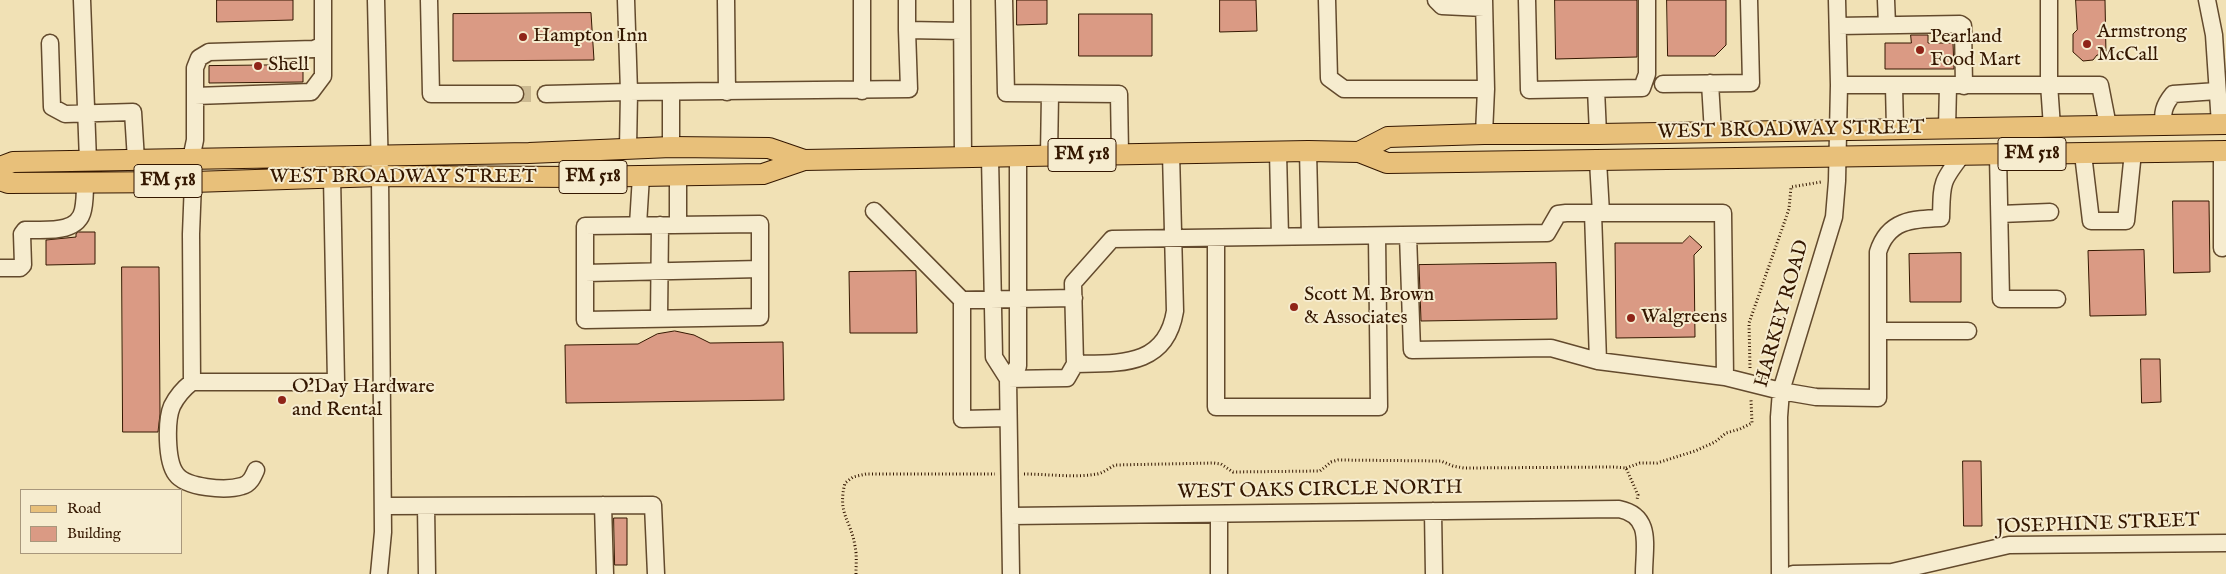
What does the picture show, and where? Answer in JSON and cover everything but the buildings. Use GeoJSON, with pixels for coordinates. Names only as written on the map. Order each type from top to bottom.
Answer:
{"type":"FeatureCollection","features":[{"type":"Feature","properties":{"kind":"main road","name":"WEST BROADWAY STREET"},"geometry":{"type":"LineString","coordinates":[[1359,152],[1388,137],[1484,134],[1713,133],[2223,124]]}},
{"type":"Feature","properties":{"kind":"main road","name":"WEST BROADWAY STREET"},"geometry":{"type":"LineString","coordinates":[[0,167],[13,162],[191,160],[380,154],[628,150],[671,147],[769,148],[804,160]]}},
{"type":"Feature","properties":{"kind":"main road"},"geometry":{"type":"LineString","coordinates":[[578,177],[600,167],[633,163],[671,147]]}},
{"type":"Feature","properties":{"kind":"main road"},"geometry":{"type":"LineString","coordinates":[[641,176],[668,164],[723,158],[735,148]]}},
{"type":"Feature","properties":{"kind":"main road","name":"WEST BROADWAY STREET"},"geometry":{"type":"LineString","coordinates":[[0,180],[8,183],[193,182],[380,176],[678,176],[763,174],[804,160],[1308,151],[1359,152],[1386,163],[2224,151]]}},
{"type":"Feature","properties":{"kind":"main road"},"geometry":{"type":"LineString","coordinates":[[193,182],[198,176],[208,172],[260,165],[282,157]]}},
{"type":"Feature","properties":{"kind":"main road"},"geometry":{"type":"LineString","coordinates":[[86,182],[101,176],[114,174],[174,169],[188,164],[191,160]]}},
{"type":"Feature","properties":{"kind":"street"},"geometry":{"type":"LineString","coordinates":[[82,0],[88,161]]}},
{"type":"Feature","properties":{"kind":"street"},"geometry":{"type":"LineString","coordinates":[[195,96],[311,92],[323,76],[323,0]]}},
{"type":"Feature","properties":{"kind":"street"},"geometry":{"type":"LineString","coordinates":[[376,0],[380,154],[383,506],[383,532],[379,574]]}},
{"type":"Feature","properties":{"kind":"street"},"geometry":{"type":"LineString","coordinates":[[429,0],[431,94],[515,94]]}},
{"type":"Feature","properties":{"kind":"street"},"geometry":{"type":"LineString","coordinates":[[626,0],[628,150]]}},
{"type":"Feature","properties":{"kind":"street"},"geometry":{"type":"LineString","coordinates":[[726,0],[727,92]]}},
{"type":"Feature","properties":{"kind":"street"},"geometry":{"type":"LineString","coordinates":[[862,0],[862,91]]}},
{"type":"Feature","properties":{"kind":"street"},"geometry":{"type":"LineString","coordinates":[[546,94],[909,89],[907,0]]}},
{"type":"Feature","properties":{"kind":"street"},"geometry":{"type":"LineString","coordinates":[[962,0],[963,157]]}},
{"type":"Feature","properties":{"kind":"street"},"geometry":{"type":"LineString","coordinates":[[1004,0],[1006,93],[1119,94],[1120,154]]}},
{"type":"Feature","properties":{"kind":"street"},"geometry":{"type":"LineString","coordinates":[[1327,0],[1328,78],[1344,89],[1486,89]]}},
{"type":"Feature","properties":{"kind":"street"},"geometry":{"type":"LineString","coordinates":[[1436,0],[1442,6],[1484,4],[1486,89],[1484,134]]}},
{"type":"Feature","properties":{"kind":"street"},"geometry":{"type":"LineString","coordinates":[[1527,0],[1529,90],[1642,88],[1647,74],[1647,0]]}},
{"type":"Feature","properties":{"kind":"street"},"geometry":{"type":"LineString","coordinates":[[1663,84],[1751,83],[1748,0]]}},
{"type":"Feature","properties":{"kind":"street","name":"HARKEY ROAD"},"geometry":{"type":"LineString","coordinates":[[1780,574],[1779,417],[1781,391],[1834,217],[1837,181],[1839,85],[1837,0]]}},
{"type":"Feature","properties":{"kind":"street"},"geometry":{"type":"LineString","coordinates":[[1886,0],[1887,25]]}},
{"type":"Feature","properties":{"kind":"street"},"geometry":{"type":"LineString","coordinates":[[2049,0],[2049,84],[2052,127]]}},
{"type":"Feature","properties":{"kind":"street"},"geometry":{"type":"LineString","coordinates":[[2207,0],[2214,35],[2218,91],[2223,124]]}},
{"type":"Feature","properties":{"kind":"street"},"geometry":{"type":"LineString","coordinates":[[1838,26],[1960,24],[1962,26],[1956,86],[1947,129]]}},
{"type":"Feature","properties":{"kind":"street"},"geometry":{"type":"LineString","coordinates":[[907,30],[962,30]]}},
{"type":"Feature","properties":{"kind":"street"},"geometry":{"type":"LineString","coordinates":[[50,43],[52,107],[65,114],[133,112],[136,160]]}},
{"type":"Feature","properties":{"kind":"street"},"geometry":{"type":"LineString","coordinates":[[191,160],[195,140],[194,68],[199,58],[210,52],[314,50],[323,45]]}},
{"type":"Feature","properties":{"kind":"street"},"geometry":{"type":"LineString","coordinates":[[1710,83],[1713,133]]}},
{"type":"Feature","properties":{"kind":"street"},"geometry":{"type":"LineString","coordinates":[[1839,85],[2100,85],[2108,126]]}},
{"type":"Feature","properties":{"kind":"street"},"geometry":{"type":"LineString","coordinates":[[1894,86],[1895,130]]}},
{"type":"Feature","properties":{"kind":"street"},"geometry":{"type":"LineString","coordinates":[[1596,89],[1598,134]]}},
{"type":"Feature","properties":{"kind":"street"},"geometry":{"type":"LineString","coordinates":[[2165,126],[2162,117],[2165,106],[2173,94],[2218,91]]}},
{"type":"Feature","properties":{"kind":"street"},"geometry":{"type":"LineString","coordinates":[[671,92],[671,147]]}},
{"type":"Feature","properties":{"kind":"street"},"geometry":{"type":"LineString","coordinates":[[1049,156],[1050,94]]}},
{"type":"Feature","properties":{"kind":"street"},"geometry":{"type":"LineString","coordinates":[[1308,151],[1310,236]]}},
{"type":"Feature","properties":{"kind":"street"},"geometry":{"type":"LineString","coordinates":[[2222,248],[2224,151]]}},
{"type":"Feature","properties":{"kind":"street"},"geometry":{"type":"LineString","coordinates":[[1278,152],[1280,237]]}},
{"type":"Feature","properties":{"kind":"street"},"geometry":{"type":"LineString","coordinates":[[2083,154],[2091,221],[2126,221],[2133,152]]}},
{"type":"Feature","properties":{"kind":"street"},"geometry":{"type":"LineString","coordinates":[[1075,364],[1121,363],[1138,360],[1153,351],[1173,326],[1175,311],[1171,153]]}},
{"type":"Feature","properties":{"kind":"street"},"geometry":{"type":"LineString","coordinates":[[1408,235],[1412,350],[1551,348],[1598,361],[1726,377],[1781,391],[1816,397],[1878,398],[1878,252],[1881,242],[1891,230],[1902,222],[1913,219],[1941,218],[1942,184],[1947,173],[1962,155]]}},
{"type":"Feature","properties":{"kind":"street"},"geometry":{"type":"LineString","coordinates":[[1998,155],[2001,299],[2057,299]]}},
{"type":"Feature","properties":{"kind":"street"},"geometry":{"type":"LineString","coordinates":[[1008,379],[1018,366],[1018,156]]}},
{"type":"Feature","properties":{"kind":"street"},"geometry":{"type":"LineString","coordinates":[[990,157],[994,357],[1008,379],[1011,574]]}},
{"type":"Feature","properties":{"kind":"street"},"geometry":{"type":"LineString","coordinates":[[1598,161],[1598,361]]}},
{"type":"Feature","properties":{"kind":"street"},"geometry":{"type":"LineString","coordinates":[[638,225],[641,176]]}},
{"type":"Feature","properties":{"kind":"street"},"geometry":{"type":"LineString","coordinates":[[678,176],[678,225]]}},
{"type":"Feature","properties":{"kind":"street"},"geometry":{"type":"LineString","coordinates":[[256,470],[252,479],[242,486],[216,488],[185,483],[175,474],[169,457],[168,418],[180,393],[192,382],[336,382],[332,177]]}},
{"type":"Feature","properties":{"kind":"street"},"geometry":{"type":"LineString","coordinates":[[0,268],[20,268],[23,265],[22,234],[25,230],[62,229],[76,223],[83,211],[86,182]]}},
{"type":"Feature","properties":{"kind":"street"},"geometry":{"type":"LineString","coordinates":[[192,382],[191,234],[193,182]]}},
{"type":"Feature","properties":{"kind":"street"},"geometry":{"type":"LineString","coordinates":[[874,210],[962,300],[962,419],[1008,418]]}},
{"type":"Feature","properties":{"kind":"street"},"geometry":{"type":"LineString","coordinates":[[2000,214],[2050,212]]}},
{"type":"Feature","properties":{"kind":"street"},"geometry":{"type":"LineString","coordinates":[[1008,379],[1067,378],[1075,364],[1073,284],[1112,239],[1547,233],[1558,214],[1597,213],[1723,213],[1726,377]]}},
{"type":"Feature","properties":{"kind":"street"},"geometry":{"type":"LineString","coordinates":[[760,224],[760,317],[586,320],[586,226],[638,225],[760,224]]}},
{"type":"Feature","properties":{"kind":"street"},"geometry":{"type":"LineString","coordinates":[[659,319],[660,225]]}},
{"type":"Feature","properties":{"kind":"street"},"geometry":{"type":"LineString","coordinates":[[1216,238],[1216,407],[1379,407],[1377,236]]}},
{"type":"Feature","properties":{"kind":"street"},"geometry":{"type":"LineString","coordinates":[[586,273],[760,269]]}},
{"type":"Feature","properties":{"kind":"street"},"geometry":{"type":"LineString","coordinates":[[962,300],[1074,298]]}},
{"type":"Feature","properties":{"kind":"street"},"geometry":{"type":"LineString","coordinates":[[1878,331],[1968,331]]}},
{"type":"Feature","properties":{"kind":"street"},"geometry":{"type":"LineString","coordinates":[[383,506],[653,504],[656,574]]}},
{"type":"Feature","properties":{"kind":"street"},"geometry":{"type":"LineString","coordinates":[[603,505],[605,574]]}},
{"type":"Feature","properties":{"kind":"street"},"geometry":{"type":"LineString","coordinates":[[426,506],[427,574]]}},
{"type":"Feature","properties":{"kind":"street","name":"WEST OAKS CIRCLE NORTH"},"geometry":{"type":"LineString","coordinates":[[1010,516],[1619,509],[1630,511]]}},
{"type":"Feature","properties":{"kind":"street"},"geometry":{"type":"LineString","coordinates":[[1434,511],[1434,574]]}},
{"type":"Feature","properties":{"kind":"street"},"geometry":{"type":"LineString","coordinates":[[1630,511],[1640,519],[1644,528],[1644,574]]}},
{"type":"Feature","properties":{"kind":"street"},"geometry":{"type":"LineString","coordinates":[[1219,514],[1220,574]]}},
{"type":"Feature","properties":{"kind":"street","name":"JOSEPHINE STREET"},"geometry":{"type":"LineString","coordinates":[[1793,574],[1892,572],[2009,545],[2226,543]]}},
{"type":"Feature","properties":{"kind":"path"},"geometry":{"type":"LineString","coordinates":[[856,574],[855,546],[842,506],[845,484],[853,477],[866,474],[1089,475],[1100,474],[1106,468],[1115,465],[1214,463],[1221,464],[1233,472],[1320,471],[1331,462],[1338,460],[1441,461],[1464,468],[1626,468],[1640,464],[1657,463],[1695,451],[1715,442],[1726,433],[1752,423],[1748,323],[1788,209],[1791,187],[1837,181]]}},
{"type":"Feature","properties":{"kind":"path"},"geometry":{"type":"LineString","coordinates":[[1626,468],[1638,494],[1636,504],[1630,511]]}},
{"type":"Feature","properties":{"kind":"tunnel"},"geometry":{"type":"LineString","coordinates":[[515,94],[546,94]]}},
{"type":"Feature","properties":{"kind":"place","name":"Hampton Inn"},"geometry":{"type":"Point","coordinates":[523,37]}},
{"type":"Feature","properties":{"kind":"place","name":"Armstrong McCall"},"geometry":{"type":"Point","coordinates":[2087,44]}},
{"type":"Feature","properties":{"kind":"place","name":"Pearland Food Mart"},"geometry":{"type":"Point","coordinates":[1920,50]}},
{"type":"Feature","properties":{"kind":"place","name":"Shell"},"geometry":{"type":"Point","coordinates":[258,66]}},
{"type":"Feature","properties":{"kind":"place","name":"Scott M. Brown & Associates"},"geometry":{"type":"Point","coordinates":[1294,307]}},
{"type":"Feature","properties":{"kind":"place","name":"Walgreens"},"geometry":{"type":"Point","coordinates":[1631,318]}},
{"type":"Feature","properties":{"kind":"place","name":"O'Day Hardware and Rental"},"geometry":{"type":"Point","coordinates":[282,400]}}]}
